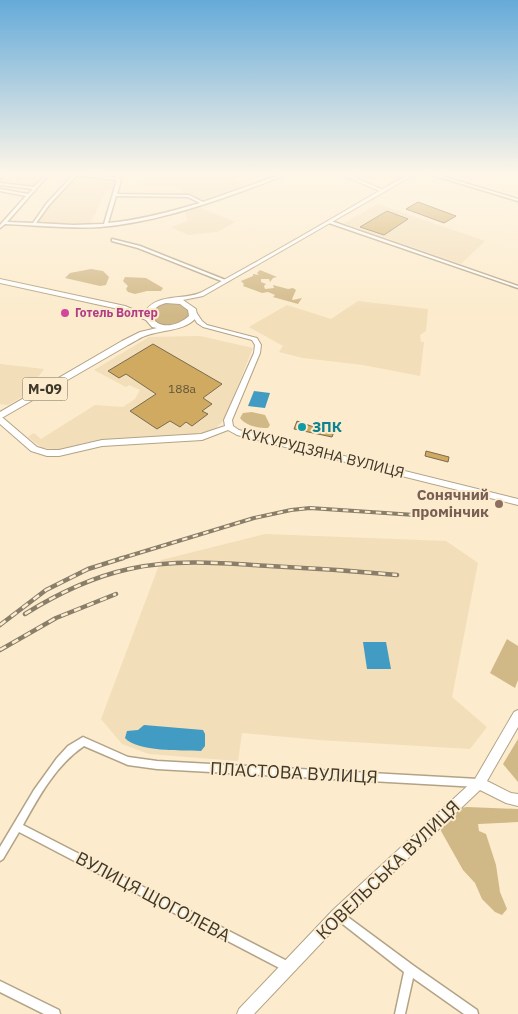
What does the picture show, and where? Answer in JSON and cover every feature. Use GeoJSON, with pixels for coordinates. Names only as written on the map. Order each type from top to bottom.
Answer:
{"type":"FeatureCollection","features":[{"type":"Feature","properties":{"kind":"main road"},"geometry":{"type":"LineString","coordinates":[[125,308],[201,295],[333,220]]}},
{"type":"Feature","properties":{"kind":"main road"},"geometry":{"type":"LineString","coordinates":[[0,281],[125,308],[158,326],[168,328]]}},
{"type":"Feature","properties":{"kind":"main road"},"geometry":{"type":"LineString","coordinates":[[194,312],[196,301],[201,295]]}},
{"type":"Feature","properties":{"kind":"main road"},"geometry":{"type":"LineString","coordinates":[[143,334],[149,310],[163,302],[186,304],[194,312]]}},
{"type":"Feature","properties":{"kind":"main road","name":"М-09"},"geometry":{"type":"LineString","coordinates":[[0,416],[98,358],[143,334],[187,322],[194,312]]}},
{"type":"Feature","properties":{"kind":"main road","name":"КУКУРУДЗЯНА ВУЛИЦЯ"},"geometry":{"type":"LineString","coordinates":[[194,312],[199,322],[205,326],[249,336],[255,339],[258,345],[258,353],[228,420],[229,427],[237,432],[518,502]]}},
{"type":"Feature","properties":{"kind":"main road"},"geometry":{"type":"LineString","coordinates":[[0,420],[34,449],[47,453],[59,453],[102,443],[196,438],[229,427]]}},
{"type":"Feature","properties":{"kind":"main road","name":"КОВЕЛЬСЬКА ВУЛИЦЯ"},"geometry":{"type":"LineString","coordinates":[[244,1014],[338,914],[479,783],[518,716]]}},
{"type":"Feature","properties":{"kind":"main road","name":"ПЛАСТОВА ВУЛИЦЯ"},"geometry":{"type":"LineString","coordinates":[[479,783],[510,799],[518,800]]}},
{"type":"Feature","properties":{"kind":"street"},"geometry":{"type":"LineString","coordinates":[[0,227],[6,220]]}},
{"type":"Feature","properties":{"kind":"street"},"geometry":{"type":"LineString","coordinates":[[34,224],[37,220]]}},
{"type":"Feature","properties":{"kind":"street"},"geometry":{"type":"LineString","coordinates":[[106,225],[107,220]]}},
{"type":"Feature","properties":{"kind":"street"},"geometry":{"type":"LineString","coordinates":[[4,223],[106,225],[136,220]]}},
{"type":"Feature","properties":{"kind":"street"},"geometry":{"type":"LineString","coordinates":[[330,222],[518,287]]}},
{"type":"Feature","properties":{"kind":"street"},"geometry":{"type":"LineString","coordinates":[[113,240],[226,281]]}},
{"type":"Feature","properties":{"kind":"street","name":"ПЛАСТОВА ВУЛИЦЯ"},"geometry":{"type":"LineString","coordinates":[[18,827],[55,766],[73,746],[83,741],[128,761],[157,765],[479,783]]}},
{"type":"Feature","properties":{"kind":"street"},"geometry":{"type":"LineString","coordinates":[[0,856],[18,827]]}},
{"type":"Feature","properties":{"kind":"street","name":"ВУЛИЦЯ ЩОГОЛЕВА"},"geometry":{"type":"LineString","coordinates":[[18,827],[288,968]]}},
{"type":"Feature","properties":{"kind":"street"},"geometry":{"type":"LineString","coordinates":[[338,914],[410,970],[473,1014]]}},
{"type":"Feature","properties":{"kind":"street"},"geometry":{"type":"LineString","coordinates":[[400,1014],[410,970]]}},
{"type":"Feature","properties":{"kind":"street"},"geometry":{"type":"LineString","coordinates":[[0,986],[55,1014]]}},
{"type":"Feature","properties":{"kind":"shaded area"},"geometry":{"type":"Polygon","coordinates":[[[39,220],[92,220],[90,224],[37,223],[39,220]]]}},
{"type":"Feature","properties":{"kind":"shaded area"},"geometry":{"type":"Polygon","coordinates":[[[231,220],[235,222],[217,232],[188,235],[171,227],[188,221],[231,220]]]}},
{"type":"Feature","properties":{"kind":"shaded area"},"geometry":{"type":"Polygon","coordinates":[[[349,220],[425,220],[485,241],[461,264],[344,223],[349,220]]]}},
{"type":"Feature","properties":{"kind":"shaded area"},"geometry":{"type":"Polygon","coordinates":[[[91,269],[103,271],[109,277],[106,285],[100,286],[65,278],[70,273],[91,269]]]}},
{"type":"Feature","properties":{"kind":"shaded area"},"geometry":{"type":"Polygon","coordinates":[[[260,270],[277,277],[273,278],[270,282],[269,279],[261,279],[261,282],[266,284],[264,286],[265,289],[274,288],[273,285],[288,289],[293,288],[296,290],[292,299],[302,298],[298,304],[273,297],[275,295],[268,292],[262,293],[243,286],[244,284],[241,281],[253,276],[253,274],[259,275],[257,273],[260,270]]]}},
{"type":"Feature","properties":{"kind":"shaded area"},"geometry":{"type":"Polygon","coordinates":[[[125,277],[146,278],[163,288],[161,291],[147,291],[135,294],[128,292],[126,289],[128,286],[123,281],[125,277]]]}},
{"type":"Feature","properties":{"kind":"shaded area"},"geometry":{"type":"Polygon","coordinates":[[[358,301],[428,309],[426,331],[420,335],[421,342],[424,342],[420,376],[363,365],[303,358],[279,352],[283,346],[249,327],[287,305],[331,319],[358,301]]]}},
{"type":"Feature","properties":{"kind":"shaded area"},"geometry":{"type":"Polygon","coordinates":[[[165,303],[177,303],[190,310],[189,317],[174,325],[155,322],[150,318],[151,311],[165,303]]]}},
{"type":"Feature","properties":{"kind":"shaded area"},"geometry":{"type":"Polygon","coordinates":[[[200,336],[253,348],[224,420],[212,432],[169,437],[106,439],[64,450],[42,448],[28,437],[34,433],[41,439],[95,405],[123,407],[135,399],[140,390],[129,385],[126,387],[94,370],[149,337],[200,336]]]}},
{"type":"Feature","properties":{"kind":"shaded area"},"geometry":{"type":"Polygon","coordinates":[[[0,364],[44,369],[35,381],[46,383],[8,405],[0,404],[0,364]]]}},
{"type":"Feature","properties":{"kind":"shaded area"},"geometry":{"type":"Polygon","coordinates":[[[252,412],[265,415],[270,425],[268,428],[252,426],[240,418],[243,413],[252,412]]]}},
{"type":"Feature","properties":{"kind":"shaded area"},"geometry":{"type":"Polygon","coordinates":[[[265,534],[446,541],[478,563],[452,697],[487,727],[470,749],[319,740],[242,733],[238,761],[149,754],[122,744],[101,719],[161,560],[265,534]]]}},
{"type":"Feature","properties":{"kind":"shaded area"},"geometry":{"type":"Polygon","coordinates":[[[507,639],[518,646],[518,680],[515,688],[490,673],[507,639]]]}},
{"type":"Feature","properties":{"kind":"shaded area"},"geometry":{"type":"Polygon","coordinates":[[[518,739],[518,782],[503,764],[518,739]]]}},
{"type":"Feature","properties":{"kind":"shaded area"},"geometry":{"type":"Polygon","coordinates":[[[467,807],[518,809],[518,822],[478,824],[479,831],[486,834],[496,865],[500,892],[507,909],[502,915],[495,912],[482,899],[475,883],[463,870],[441,831],[442,825],[454,809],[467,807]]]}},
{"type":"Feature","properties":{"kind":"water"},"geometry":{"type":"Polygon","coordinates":[[[254,391],[270,393],[265,408],[248,406],[254,391]]]}},
{"type":"Feature","properties":{"kind":"water"},"geometry":{"type":"Polygon","coordinates":[[[363,642],[386,642],[391,669],[367,669],[363,642]]]}},
{"type":"Feature","properties":{"kind":"water"},"geometry":{"type":"Polygon","coordinates":[[[144,725],[203,730],[205,746],[201,751],[149,748],[131,743],[125,738],[127,731],[138,730],[144,725]]]}},
{"type":"Feature","properties":{"kind":"building"},"geometry":{"type":"Polygon","coordinates":[[[371,220],[406,220],[384,235],[360,227],[371,220]]]}},
{"type":"Feature","properties":{"kind":"building"},"geometry":{"type":"Polygon","coordinates":[[[437,220],[449,220],[444,223],[437,220]]]}},
{"type":"Feature","properties":{"kind":"building"},"geometry":{"type":"Polygon","coordinates":[[[153,344],[222,384],[203,398],[212,404],[202,411],[208,414],[192,426],[186,422],[180,427],[170,421],[157,429],[130,411],[156,394],[126,374],[119,378],[108,371],[153,344]]]}},
{"type":"Feature","properties":{"kind":"building"},"geometry":{"type":"Polygon","coordinates":[[[297,421],[334,432],[332,437],[294,429],[297,421]]]}},
{"type":"Feature","properties":{"kind":"building"},"geometry":{"type":"Polygon","coordinates":[[[426,451],[449,457],[448,462],[425,456],[426,451]]]}},
{"type":"Feature","properties":{"kind":"railway"},"geometry":{"type":"LineString","coordinates":[[119,559],[254,518],[291,510],[310,508],[415,515]]}},
{"type":"Feature","properties":{"kind":"railway"},"geometry":{"type":"LineString","coordinates":[[0,625],[46,590],[88,569],[123,558]]}},
{"type":"Feature","properties":{"kind":"railway"},"geometry":{"type":"LineString","coordinates":[[25,614],[88,581],[115,572],[163,564],[234,564],[397,575]]}},
{"type":"Feature","properties":{"kind":"railway"},"geometry":{"type":"LineString","coordinates":[[0,650],[56,618],[116,594]]}},
{"type":"Feature","properties":{"kind":"place","name":"Готель Волтер"},"geometry":{"type":"Point","coordinates":[65,313]}},
{"type":"Feature","properties":{"kind":"place","name":"ЗПК"},"geometry":{"type":"Point","coordinates":[302,427]}},
{"type":"Feature","properties":{"kind":"place","name":"Сонячний промінчик"},"geometry":{"type":"Point","coordinates":[499,504]}}]}
